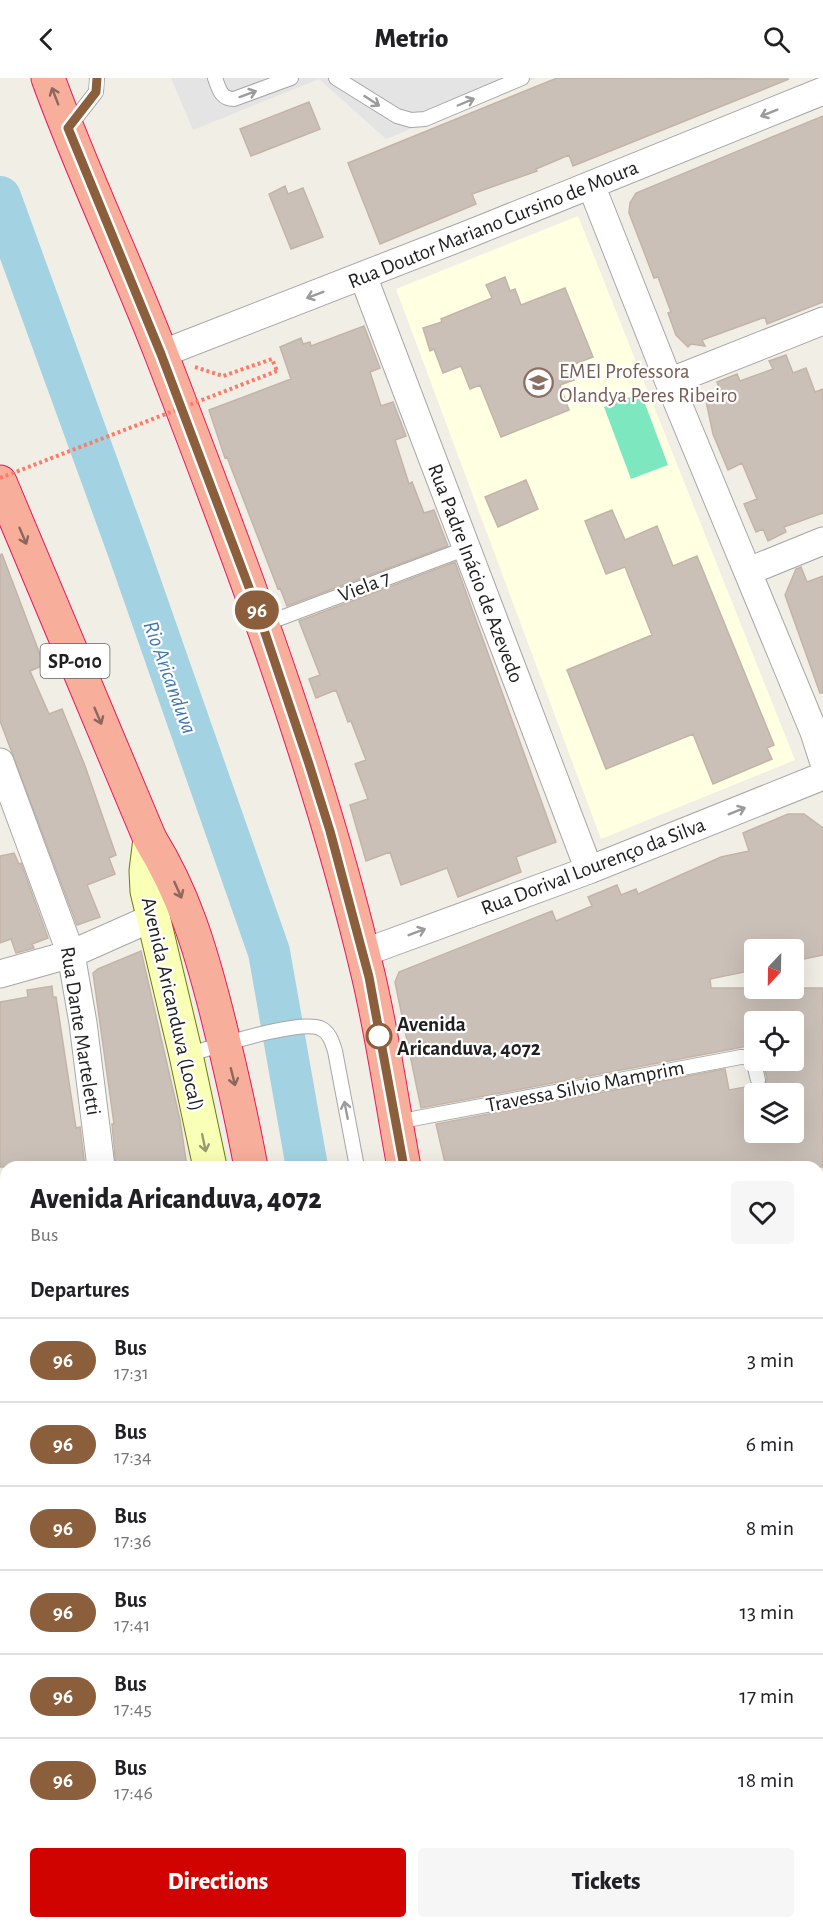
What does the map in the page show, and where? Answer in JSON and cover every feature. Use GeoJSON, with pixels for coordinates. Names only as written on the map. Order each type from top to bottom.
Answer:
{"type":"FeatureCollection","features":[{"type":"Feature","properties":{"kind":"highway"},"geometry":{"type":"LineString","coordinates":[[48,78],[161,354],[262,625],[327,820],[363,953],[403,1161]]}},
{"type":"Feature","properties":{"kind":"highway","name":"SP-010"},"geometry":{"type":"LineString","coordinates":[[0,480],[150,839],[180,893],[235,1041],[239,1103],[250,1161]]}},
{"type":"Feature","properties":{"kind":"main road","name":"Avenida Aricanduva (Local)"},"geometry":{"type":"LineString","coordinates":[[150,839],[146,871],[152,918],[186,1054],[209,1161]]}},
{"type":"Feature","properties":{"kind":"street","name":"Rua Doutor Mariano Cursino de Moura"},"geometry":{"type":"LineString","coordinates":[[161,354],[363,276],[823,91]]}},
{"type":"Feature","properties":{"kind":"street"},"geometry":{"type":"LineString","coordinates":[[591,185],[669,382],[810,721],[823,760]]}},
{"type":"Feature","properties":{"kind":"street","name":"Rua Padre Inácio de Azevedo"},"geometry":{"type":"LineString","coordinates":[[363,276],[589,870]]}},
{"type":"Feature","properties":{"kind":"street"},"geometry":{"type":"LineString","coordinates":[[669,382],[823,321]]}},
{"type":"Feature","properties":{"kind":"street"},"geometry":{"type":"LineString","coordinates":[[749,571],[823,541]]}},
{"type":"Feature","properties":{"kind":"street","name":"Rua Dante Marteletti"},"geometry":{"type":"LineString","coordinates":[[0,762],[71,954],[83,1023],[100,1161]]}},
{"type":"Feature","properties":{"kind":"street","name":"Rua Dorival Lourenço da Silva"},"geometry":{"type":"LineString","coordinates":[[363,953],[589,870],[823,776]]}},
{"type":"Feature","properties":{"kind":"street"},"geometry":{"type":"LineString","coordinates":[[0,974],[71,954],[152,918]]}},
{"type":"Feature","properties":{"kind":"lane"},"geometry":{"type":"LineString","coordinates":[[68,128],[96,92],[97,78]]}},
{"type":"Feature","properties":{"kind":"lane"},"geometry":{"type":"LineString","coordinates":[[214,78],[222,95],[225,98],[234,99],[291,78]]}},
{"type":"Feature","properties":{"kind":"lane"},"geometry":{"type":"LineString","coordinates":[[336,78],[397,116],[411,120],[425,119],[522,78]]}},
{"type":"Feature","properties":{"kind":"lane","name":"Viela 7"},"geometry":{"type":"LineString","coordinates":[[262,625],[467,548]]}},
{"type":"Feature","properties":{"kind":"lane"},"geometry":{"type":"LineString","coordinates":[[186,1054],[307,1025],[321,1028],[332,1042],[356,1161]]}},
{"type":"Feature","properties":{"kind":"lane","name":"Travessa Silvio Mamprim"},"geometry":{"type":"LineString","coordinates":[[396,1123],[741,1057],[748,1057],[753,1061],[758,1080]]}},
{"type":"Feature","properties":{"kind":"path"},"geometry":{"type":"LineString","coordinates":[[0,480],[277,371],[272,358],[222,376]]}},
{"type":"Feature","properties":{"kind":"shaded area"},"geometry":{"type":"Polygon","coordinates":[[[171,78],[537,78],[386,139],[319,79],[193,130],[171,78]]]}},
{"type":"Feature","properties":{"kind":"shaded area"},"geometry":{"type":"Polygon","coordinates":[[[578,216],[795,760],[601,839],[396,289],[578,216]]]}},
{"type":"Feature","properties":{"kind":"green space"},"geometry":{"type":"Polygon","coordinates":[[[641,393],[668,465],[631,479],[604,407],[641,393]]]}},
{"type":"Feature","properties":{"kind":"building"},"geometry":{"type":"Polygon","coordinates":[[[557,78],[789,79],[573,166],[569,155],[536,169],[537,171],[472,194],[476,204],[380,244],[348,163],[557,78]]]}},
{"type":"Feature","properties":{"kind":"building"},"geometry":{"type":"Polygon","coordinates":[[[309,102],[320,129],[251,156],[240,129],[309,102]]]}},
{"type":"Feature","properties":{"kind":"building"},"geometry":{"type":"Polygon","coordinates":[[[823,116],[823,302],[767,324],[765,317],[702,340],[705,346],[691,344],[688,347],[676,335],[668,313],[671,312],[658,277],[654,278],[629,213],[630,203],[636,193],[823,116]]]}},
{"type":"Feature","properties":{"kind":"building"},"geometry":{"type":"Polygon","coordinates":[[[285,186],[288,194],[303,188],[323,237],[291,249],[269,194],[285,186]]]}},
{"type":"Feature","properties":{"kind":"building"},"geometry":{"type":"Polygon","coordinates":[[[505,277],[510,291],[515,289],[521,305],[565,288],[593,357],[569,366],[574,380],[560,385],[569,410],[501,437],[480,385],[470,389],[461,366],[443,373],[434,349],[430,351],[423,328],[442,322],[441,319],[492,298],[486,285],[505,277]]]}},
{"type":"Feature","properties":{"kind":"building"},"geometry":{"type":"Polygon","coordinates":[[[364,326],[380,368],[370,372],[381,406],[393,402],[406,436],[395,440],[409,484],[412,482],[424,513],[434,510],[448,546],[287,606],[280,588],[278,589],[227,457],[225,458],[209,410],[291,379],[280,347],[301,338],[303,344],[310,342],[311,346],[364,326]]]}},
{"type":"Feature","properties":{"kind":"building"},"geometry":{"type":"Polygon","coordinates":[[[786,355],[793,373],[806,368],[815,392],[823,389],[823,513],[784,527],[786,532],[768,541],[763,529],[756,532],[744,504],[757,499],[742,463],[728,470],[713,434],[706,401],[721,394],[717,382],[737,374],[740,381],[773,369],[769,361],[786,355]]]}},
{"type":"Feature","properties":{"kind":"building"},"geometry":{"type":"Polygon","coordinates":[[[526,480],[538,509],[498,527],[485,497],[526,480]]]}},
{"type":"Feature","properties":{"kind":"building"},"geometry":{"type":"Polygon","coordinates":[[[612,510],[625,540],[657,526],[673,566],[697,556],[774,745],[767,748],[772,759],[713,784],[693,734],[606,769],[567,670],[652,635],[625,567],[606,574],[585,521],[612,510]]]}},
{"type":"Feature","properties":{"kind":"building"},"geometry":{"type":"Polygon","coordinates":[[[2,554],[44,665],[30,671],[49,714],[62,709],[116,855],[109,858],[115,874],[87,885],[100,917],[77,925],[0,721],[0,555],[2,554]]]}},
{"type":"Feature","properties":{"kind":"building"},"geometry":{"type":"Polygon","coordinates":[[[455,562],[556,842],[516,857],[521,872],[458,897],[447,868],[401,885],[390,852],[366,861],[350,805],[368,799],[355,764],[366,760],[336,690],[316,698],[309,679],[320,675],[299,621],[455,562]]]}},
{"type":"Feature","properties":{"kind":"building"},"geometry":{"type":"Polygon","coordinates":[[[801,567],[807,582],[823,576],[823,693],[820,693],[785,595],[796,569],[801,567]]]}},
{"type":"Feature","properties":{"kind":"building"},"geometry":{"type":"Polygon","coordinates":[[[788,814],[804,814],[823,828],[823,955],[804,959],[804,939],[744,939],[744,972],[710,979],[711,988],[744,988],[744,999],[804,999],[804,988],[823,988],[823,1161],[445,1161],[436,1124],[725,1069],[729,1090],[744,1087],[744,1143],[804,1143],[804,1083],[765,1083],[767,1078],[765,1071],[804,1071],[804,1011],[744,1011],[744,1047],[421,1108],[395,982],[399,972],[552,911],[556,921],[592,906],[588,897],[617,885],[621,895],[636,889],[638,894],[721,857],[749,851],[743,833],[788,814]]]}},
{"type":"Feature","properties":{"kind":"building"},"geometry":{"type":"Polygon","coordinates":[[[14,853],[19,864],[21,863],[48,938],[32,944],[34,948],[16,953],[11,939],[0,943],[0,856],[14,853]]]}},
{"type":"Feature","properties":{"kind":"building"},"geometry":{"type":"Polygon","coordinates":[[[141,951],[180,1120],[186,1161],[115,1161],[112,1124],[114,1124],[93,973],[141,951]]]}},
{"type":"Feature","properties":{"kind":"building"},"geometry":{"type":"Polygon","coordinates":[[[52,986],[53,997],[56,997],[76,1128],[80,1127],[84,1161],[0,1161],[0,1002],[28,997],[27,990],[52,986]]]}},
{"type":"Feature","properties":{"kind":"waterway","name":"Rio Aricanduva"},"geometry":{"type":"LineString","coordinates":[[0,197],[129,552],[269,952],[306,1161]]}},
{"type":"Feature","properties":{"kind":"bus line","name":"96"},"geometry":{"type":"LineString","coordinates":[[97,78],[98,84],[92,99],[68,128],[161,354],[256,606],[309,764],[330,831],[369,977],[403,1161]]}},
{"type":"Feature","properties":{"kind":"place","name":"EMEI Professora Olandya Peres Ribeiro"},"geometry":{"type":"Point","coordinates":[538,383]}},
{"type":"Feature","properties":{"kind":"place","name":"Avenida Aricanduva, 4072"},"geometry":{"type":"Point","coordinates":[379,1036]}}]}
